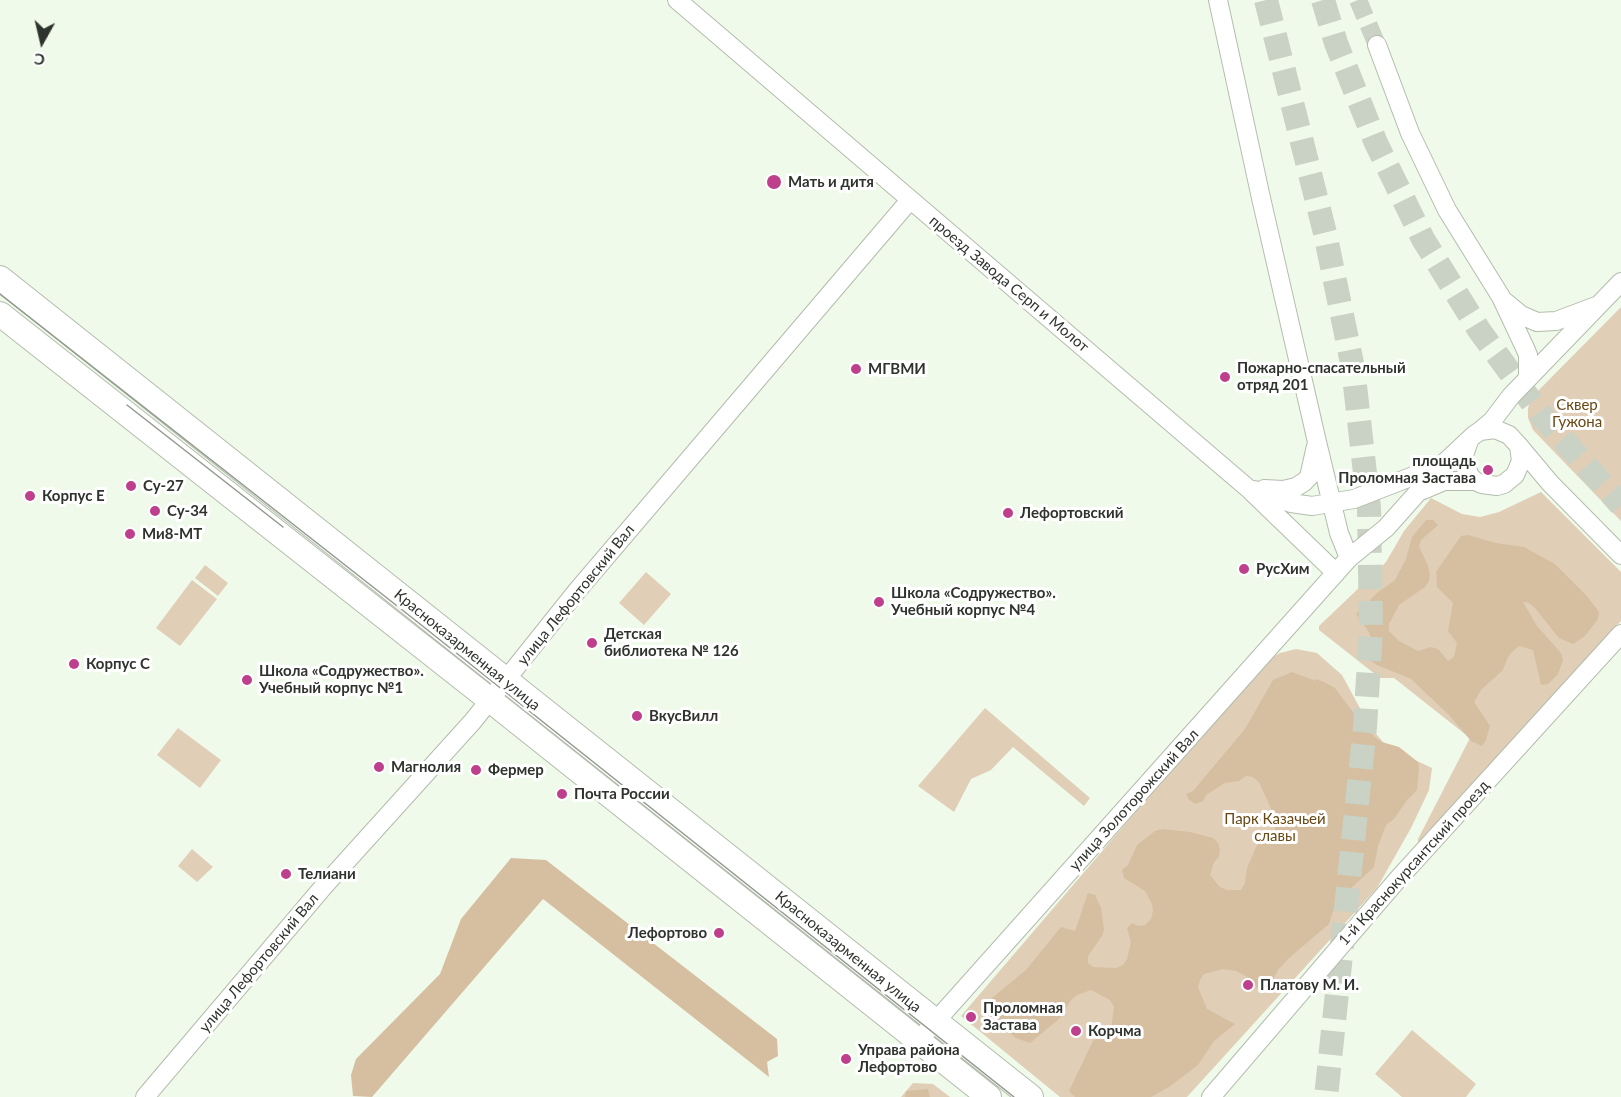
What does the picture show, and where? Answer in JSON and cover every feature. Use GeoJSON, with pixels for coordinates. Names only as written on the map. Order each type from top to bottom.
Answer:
{"type":"FeatureCollection","features":[{"type":"Feature","properties":{"kind":"main road","name":"Красноказарменная улица"},"geometry":{"type":"LineString","coordinates":[[0,278],[1031,1097]]}},
{"type":"Feature","properties":{"kind":"main road","name":"Красноказарменная улица"},"geometry":{"type":"LineString","coordinates":[[0,314],[989,1097]]}},
{"type":"Feature","properties":{"kind":"street","name":"проезд Завода Серп и Молот"},"geometry":{"type":"LineString","coordinates":[[677,0],[1246,487],[1336,573]]}},
{"type":"Feature","properties":{"kind":"street"},"geometry":{"type":"LineString","coordinates":[[1218,0],[1317,442],[1339,533],[1349,558],[1386,528],[1443,464],[1492,420],[1511,396],[1621,282]]}},
{"type":"Feature","properties":{"kind":"street"},"geometry":{"type":"LineString","coordinates":[[1377,45],[1410,132],[1447,210],[1501,297],[1528,355],[1528,378]]}},
{"type":"Feature","properties":{"kind":"street","name":"улица Лефортовский Вал"},"geometry":{"type":"LineString","coordinates":[[145,1097],[324,886],[490,700],[576,592],[910,200]]}},
{"type":"Feature","properties":{"kind":"street"},"geometry":{"type":"LineString","coordinates":[[1501,297],[1521,315],[1537,322],[1556,321],[1601,304]]}},
{"type":"Feature","properties":{"kind":"street"},"geometry":{"type":"LineString","coordinates":[[1510,480],[1515,475],[1521,461],[1509,420],[1511,396]]}},
{"type":"Feature","properties":{"kind":"street"},"geometry":{"type":"LineString","coordinates":[[1475,481],[1466,469],[1464,455],[1475,436],[1495,429],[1503,431],[1621,555]]}},
{"type":"Feature","properties":{"kind":"street"},"geometry":{"type":"LineString","coordinates":[[1246,487],[1283,490],[1299,486],[1309,477],[1317,442]]}},
{"type":"Feature","properties":{"kind":"street"},"geometry":{"type":"LineString","coordinates":[[1246,487],[1291,503],[1312,506],[1354,499],[1443,464]]}},
{"type":"Feature","properties":{"kind":"street"},"geometry":{"type":"LineString","coordinates":[[1416,494],[1431,485],[1444,481],[1475,481],[1497,486],[1510,480],[1529,477],[1550,483]]}},
{"type":"Feature","properties":{"kind":"street","name":"улица Золоторожский Вал"},"geometry":{"type":"LineString","coordinates":[[919,1041],[1349,558]]}},
{"type":"Feature","properties":{"kind":"street","name":"1-й Краснокурсантский проезд"},"geometry":{"type":"LineString","coordinates":[[1211,1097],[1398,879],[1621,634]]}},
{"type":"Feature","properties":{"kind":"green space","name":"Сквер Гужона"},"geometry":{"type":"Polygon","coordinates":[[[1621,307],[1621,521],[1533,430],[1528,418],[1528,409],[1530,399],[1621,307]]]}},
{"type":"Feature","properties":{"kind":"green space"},"geometry":{"type":"Polygon","coordinates":[[[1541,492],[1621,572],[1621,621],[1418,846],[1418,839],[1470,738],[1394,678],[1380,678],[1319,630],[1319,626],[1386,562],[1404,531],[1431,498],[1462,514],[1480,517],[1499,512],[1541,492]]]}},
{"type":"Feature","properties":{"kind":"green space"},"geometry":{"type":"Polygon","coordinates":[[[205,565],[228,583],[218,596],[195,578],[205,565]]]}},
{"type":"Feature","properties":{"kind":"green space"},"geometry":{"type":"Polygon","coordinates":[[[646,572],[671,594],[644,625],[619,603],[646,572]]]}},
{"type":"Feature","properties":{"kind":"green space"},"geometry":{"type":"Polygon","coordinates":[[[192,580],[217,599],[180,646],[156,628],[192,580]]]}},
{"type":"Feature","properties":{"kind":"green space","name":"Парк Казачьей славы"},"geometry":{"type":"Polygon","coordinates":[[[1296,649],[1317,653],[1342,675],[1369,725],[1387,747],[1432,768],[1429,790],[1411,828],[1377,888],[1187,1097],[1060,1097],[961,1016],[1264,662],[1280,653],[1296,649]]]}},
{"type":"Feature","properties":{"kind":"green space"},"geometry":{"type":"Polygon","coordinates":[[[985,708],[1090,798],[1084,806],[1013,747],[991,770],[971,779],[954,812],[918,786],[985,708]]]}},
{"type":"Feature","properties":{"kind":"green space"},"geometry":{"type":"Polygon","coordinates":[[[178,728],[221,760],[200,788],[157,755],[178,728]]]}},
{"type":"Feature","properties":{"kind":"green space"},"geometry":{"type":"Polygon","coordinates":[[[192,849],[213,867],[197,882],[178,866],[192,849]]]}},
{"type":"Feature","properties":{"kind":"green space"},"geometry":{"type":"Polygon","coordinates":[[[1412,1030],[1476,1084],[1466,1097],[1402,1097],[1375,1074],[1412,1030]]]}},
{"type":"Feature","properties":{"kind":"green space"},"geometry":{"type":"Polygon","coordinates":[[[913,1083],[933,1084],[950,1097],[901,1097],[913,1083]]]}},
{"type":"Feature","properties":{"kind":"shaded area"},"geometry":{"type":"Polygon","coordinates":[[[1426,520],[1433,520],[1438,525],[1421,540],[1419,546],[1428,566],[1429,581],[1425,587],[1399,605],[1389,624],[1389,631],[1399,641],[1418,651],[1431,647],[1438,649],[1448,661],[1454,657],[1457,643],[1448,631],[1453,603],[1437,587],[1436,572],[1461,536],[1468,535],[1496,543],[1524,547],[1555,564],[1586,595],[1599,612],[1598,619],[1585,636],[1573,644],[1559,638],[1535,608],[1523,602],[1537,626],[1561,653],[1563,660],[1558,674],[1548,684],[1541,685],[1533,650],[1519,646],[1513,651],[1503,670],[1481,690],[1474,702],[1490,726],[1482,746],[1471,741],[1450,716],[1411,679],[1371,661],[1367,654],[1371,639],[1369,632],[1356,614],[1377,593],[1395,580],[1406,559],[1412,537],[1426,520]]]}},
{"type":"Feature","properties":{"kind":"shaded area","name":"Парк Казачьей славы"},"geometry":{"type":"Polygon","coordinates":[[[1292,672],[1322,681],[1335,688],[1358,719],[1376,738],[1399,747],[1418,762],[1417,790],[1394,819],[1386,825],[1378,846],[1374,867],[1336,902],[1329,924],[1289,958],[1278,970],[1268,989],[1261,993],[1253,980],[1236,971],[1223,969],[1204,974],[1198,987],[1207,1009],[1235,1024],[1214,1041],[1198,1065],[1169,1087],[1151,1097],[1075,1097],[1069,1091],[1093,1041],[1111,1029],[1114,1007],[1110,1000],[1091,990],[1077,995],[1059,1019],[1030,1043],[1016,1038],[998,1024],[988,1012],[986,1003],[1026,970],[1061,927],[1075,931],[1088,893],[1095,895],[1101,908],[1104,930],[1088,956],[1088,963],[1093,967],[1116,968],[1123,965],[1127,959],[1131,942],[1127,928],[1132,923],[1138,926],[1145,925],[1151,919],[1153,911],[1145,891],[1124,878],[1122,870],[1128,865],[1137,845],[1155,831],[1162,829],[1190,832],[1213,838],[1220,850],[1210,875],[1220,887],[1227,890],[1241,890],[1256,847],[1274,832],[1276,825],[1259,782],[1253,777],[1246,776],[1239,781],[1225,783],[1196,804],[1189,800],[1186,794],[1193,791],[1245,729],[1273,680],[1292,672]]]}},
{"type":"Feature","properties":{"kind":"shaded area"},"geometry":{"type":"Polygon","coordinates":[[[511,858],[546,860],[777,1039],[778,1056],[767,1062],[769,1077],[543,899],[372,1097],[353,1096],[351,1075],[356,1059],[440,974],[461,919],[511,858]]]}},
{"type":"Feature","properties":{"kind":"shaded area"},"geometry":{"type":"Polygon","coordinates":[[[928,1089],[930,1097],[905,1097],[906,1091],[928,1089]]]}},
{"type":"Feature","properties":{"kind":"tunnel"},"geometry":{"type":"LineString","coordinates":[[1266,0],[1325,233],[1353,368],[1369,508],[1371,630],[1365,727],[1326,1097]]}},
{"type":"Feature","properties":{"kind":"tunnel"},"geometry":{"type":"LineString","coordinates":[[1323,0],[1336,43],[1376,143],[1423,239],[1479,330],[1542,416],[1621,505]]}},
{"type":"Feature","properties":{"kind":"tunnel"},"geometry":{"type":"LineString","coordinates":[[1358,0],[1377,45]]}},
{"type":"Feature","properties":{"kind":"tram line"},"geometry":{"type":"LineString","coordinates":[[0,294],[415,620],[1014,1097]]}},
{"type":"Feature","properties":{"kind":"tram line"},"geometry":{"type":"LineString","coordinates":[[127,405],[283,527]]}},
{"type":"Feature","properties":{"kind":"place","name":"Мать и дитя"},"geometry":{"type":"Point","coordinates":[774,182]}},
{"type":"Feature","properties":{"kind":"place","name":"МГВМИ"},"geometry":{"type":"Point","coordinates":[856,369]}},
{"type":"Feature","properties":{"kind":"place","name":"Пожарно-спасательный отряд 201"},"geometry":{"type":"Point","coordinates":[1225,377]}},
{"type":"Feature","properties":{"kind":"place","name":"площадь Проломная Застава"},"geometry":{"type":"Point","coordinates":[1488,470]}},
{"type":"Feature","properties":{"kind":"place","name":"Су-27"},"geometry":{"type":"Point","coordinates":[131,486]}},
{"type":"Feature","properties":{"kind":"place","name":"Корпус Е"},"geometry":{"type":"Point","coordinates":[30,496]}},
{"type":"Feature","properties":{"kind":"place","name":"Су-34"},"geometry":{"type":"Point","coordinates":[155,511]}},
{"type":"Feature","properties":{"kind":"place","name":"Лефортовский"},"geometry":{"type":"Point","coordinates":[1008,513]}},
{"type":"Feature","properties":{"kind":"place","name":"Ми8-МТ"},"geometry":{"type":"Point","coordinates":[130,534]}},
{"type":"Feature","properties":{"kind":"place","name":"РусХим"},"geometry":{"type":"Point","coordinates":[1244,569]}},
{"type":"Feature","properties":{"kind":"place","name":"Школа «Содружество». Учебный корпус №4"},"geometry":{"type":"Point","coordinates":[879,602]}},
{"type":"Feature","properties":{"kind":"place","name":"Детская библиотека № 126"},"geometry":{"type":"Point","coordinates":[592,643]}},
{"type":"Feature","properties":{"kind":"place","name":"Корпус С"},"geometry":{"type":"Point","coordinates":[74,664]}},
{"type":"Feature","properties":{"kind":"place","name":"Школа «Содружество». Учебный корпус №1"},"geometry":{"type":"Point","coordinates":[247,680]}},
{"type":"Feature","properties":{"kind":"place","name":"ВкусВилл"},"geometry":{"type":"Point","coordinates":[637,716]}},
{"type":"Feature","properties":{"kind":"place","name":"Магнолия"},"geometry":{"type":"Point","coordinates":[379,767]}},
{"type":"Feature","properties":{"kind":"place","name":"Фермер"},"geometry":{"type":"Point","coordinates":[476,770]}},
{"type":"Feature","properties":{"kind":"place","name":"Почта России"},"geometry":{"type":"Point","coordinates":[562,794]}},
{"type":"Feature","properties":{"kind":"place","name":"Телиани"},"geometry":{"type":"Point","coordinates":[286,874]}},
{"type":"Feature","properties":{"kind":"place","name":"Лефортово"},"geometry":{"type":"Point","coordinates":[719,933]}},
{"type":"Feature","properties":{"kind":"place","name":"Платову М. И."},"geometry":{"type":"Point","coordinates":[1248,985]}},
{"type":"Feature","properties":{"kind":"place","name":"Проломная Застава"},"geometry":{"type":"Point","coordinates":[971,1017]}},
{"type":"Feature","properties":{"kind":"place","name":"Корчма"},"geometry":{"type":"Point","coordinates":[1076,1031]}},
{"type":"Feature","properties":{"kind":"place","name":"Управа района Лефортово"},"geometry":{"type":"Point","coordinates":[846,1059]}}]}
